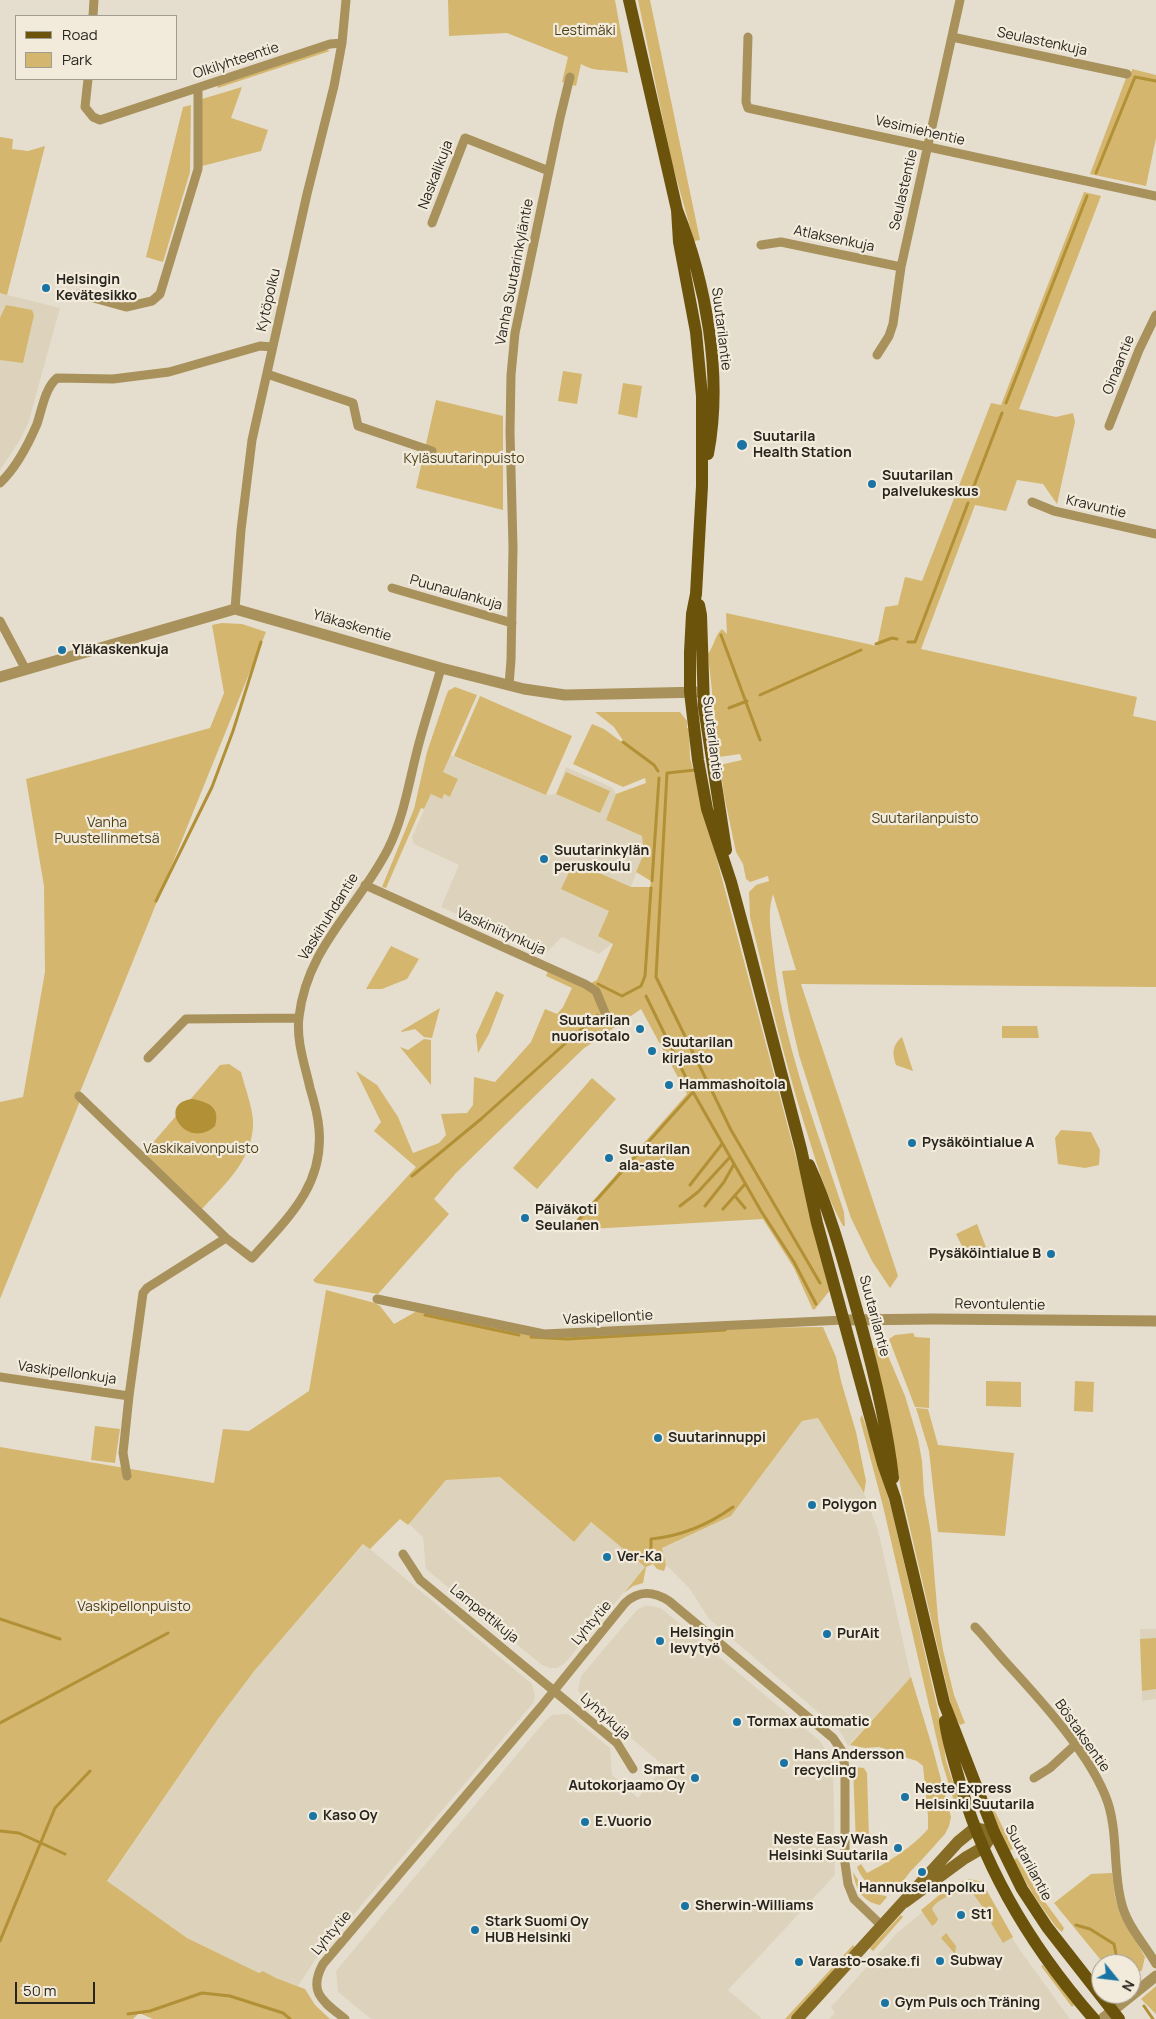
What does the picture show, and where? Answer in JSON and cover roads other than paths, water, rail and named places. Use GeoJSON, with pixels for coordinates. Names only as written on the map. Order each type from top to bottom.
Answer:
{"type":"FeatureCollection","features":[{"type":"Feature","properties":{"kind":"main road","name":"Suutarilantie"},"geometry":{"type":"LineString","coordinates":[[629,0],[677,210],[679,242],[696,332],[700,367],[702,486],[696,594],[692,614],[690,652],[697,692],[698,760],[707,809],[731,882],[802,1149],[813,1209],[883,1464],[895,1498],[944,1703],[994,1832],[1014,1875],[1047,1927],[1115,2015]]}},
{"type":"Feature","properties":{"kind":"main road","name":"Suutarilantie"},"geometry":{"type":"LineString","coordinates":[[802,1149],[818,1184],[836,1236],[868,1347],[884,1422],[895,1498]]}},
{"type":"Feature","properties":{"kind":"main road","name":"Suutarilantie"},"geometry":{"type":"LineString","coordinates":[[944,1703],[946,1732],[964,1799],[984,1847],[990,1867],[1030,1937],[1094,2019]]}},
{"type":"Feature","properties":{"kind":"main road"},"geometry":{"type":"LineString","coordinates":[[797,2019],[952,1849],[975,1828],[994,1832],[984,1847],[965,1858],[905,1902]]}},
{"type":"Feature","properties":{"kind":"street"},"geometry":{"type":"LineString","coordinates":[[93,15],[94,0]]}},
{"type":"Feature","properties":{"kind":"street","name":"Kytöpolku"},"geometry":{"type":"LineString","coordinates":[[235,609],[245,485],[252,440],[307,194],[334,86],[342,43],[346,0]]}},
{"type":"Feature","properties":{"kind":"street","name":"Seulastentie"},"geometry":{"type":"LineString","coordinates":[[877,354],[889,336],[893,324],[900,267],[960,0]]}},
{"type":"Feature","properties":{"kind":"street","name":"Vesimiehentie"},"geometry":{"type":"LineString","coordinates":[[748,37],[746,102],[748,108],[1156,196]]}},
{"type":"Feature","properties":{"kind":"street","name":"Seulastenkuja"},"geometry":{"type":"LineString","coordinates":[[952,37],[1127,74]]}},
{"type":"Feature","properties":{"kind":"street","name":"Olkilyhteentie"},"geometry":{"type":"LineString","coordinates":[[88,80],[85,107],[93,117],[100,120],[330,44],[342,43]]}},
{"type":"Feature","properties":{"kind":"street","name":"Vanha Suutarinkyläntie"},"geometry":{"type":"LineString","coordinates":[[509,685],[511,674],[513,542],[510,432],[512,366],[517,319],[570,77]]}},
{"type":"Feature","properties":{"kind":"street"},"geometry":{"type":"LineString","coordinates":[[79,294],[126,306],[152,300],[160,294],[198,169],[198,88]]}},
{"type":"Feature","properties":{"kind":"street","name":"Naskalikuja"},"geometry":{"type":"LineString","coordinates":[[432,223],[465,138],[549,171]]}},
{"type":"Feature","properties":{"kind":"street","name":"Atlaksenkuja"},"geometry":{"type":"LineString","coordinates":[[761,245],[781,242],[900,267]]}},
{"type":"Feature","properties":{"kind":"street","name":"Oinaantie"},"geometry":{"type":"LineString","coordinates":[[1109,426],[1139,350],[1155,319]]}},
{"type":"Feature","properties":{"kind":"street"},"geometry":{"type":"LineString","coordinates":[[0,483],[7,476],[26,446],[49,386],[57,378],[113,379],[169,372],[260,346],[272,347]]}},
{"type":"Feature","properties":{"kind":"street"},"geometry":{"type":"LineString","coordinates":[[267,374],[353,403],[358,426],[432,451]]}},
{"type":"Feature","properties":{"kind":"street","name":"Kravuntie"},"geometry":{"type":"LineString","coordinates":[[1032,502],[1054,511],[1156,534]]}},
{"type":"Feature","properties":{"kind":"street","name":"Puunaulankuja"},"geometry":{"type":"LineString","coordinates":[[392,588],[512,623]]}},
{"type":"Feature","properties":{"kind":"street"},"geometry":{"type":"LineString","coordinates":[[0,677],[235,609]]}},
{"type":"Feature","properties":{"kind":"street","name":"Yläkaskentie"},"geometry":{"type":"LineString","coordinates":[[235,609],[441,668],[509,685],[565,695],[697,692]]}},
{"type":"Feature","properties":{"kind":"street"},"geometry":{"type":"LineString","coordinates":[[0,622],[26,670]]}},
{"type":"Feature","properties":{"kind":"street","name":"Vaskihuhdantie"},"geometry":{"type":"LineString","coordinates":[[226,1238],[252,1258],[290,1216],[305,1195],[316,1170],[320,1130],[298,1030],[304,991],[319,953],[388,849],[404,808],[416,755],[441,668]]}},
{"type":"Feature","properties":{"kind":"street","name":"Vaskiniitynkuja"},"geometry":{"type":"LineString","coordinates":[[365,885],[585,984],[596,991],[608,1020]]}},
{"type":"Feature","properties":{"kind":"street"},"geometry":{"type":"LineString","coordinates":[[148,1058],[186,1019],[299,1018]]}},
{"type":"Feature","properties":{"kind":"street"},"geometry":{"type":"LineString","coordinates":[[78,1096],[226,1238]]}},
{"type":"Feature","properties":{"kind":"street","name":"Vaskipellonkuja"},"geometry":{"type":"LineString","coordinates":[[127,1476],[124,1454],[129,1396],[143,1293],[147,1288],[226,1238]]}},
{"type":"Feature","properties":{"kind":"street","name":"Vaskipellontie"},"geometry":{"type":"LineString","coordinates":[[377,1300],[544,1334],[844,1320]]}},
{"type":"Feature","properties":{"kind":"street","name":"Revontulentie"},"geometry":{"type":"LineString","coordinates":[[844,1320],[1156,1321]]}},
{"type":"Feature","properties":{"kind":"street","name":"Vaskipellonkuja"},"geometry":{"type":"LineString","coordinates":[[0,1377],[129,1396]]}},
{"type":"Feature","properties":{"kind":"street","name":"Lampettikuja"},"geometry":{"type":"LineString","coordinates":[[403,1554],[420,1580],[554,1691]]}},
{"type":"Feature","properties":{"kind":"street","name":"Lyhtytie"},"geometry":{"type":"LineString","coordinates":[[345,2019],[322,2000],[316,1992],[318,1974],[323,1964],[631,1597],[638,1594],[654,1593],[669,1601],[833,1738],[842,1751],[844,1768],[845,1863],[848,1884],[854,1899],[882,1926]]}},
{"type":"Feature","properties":{"kind":"street","name":"Böstaksentie"},"geometry":{"type":"LineString","coordinates":[[975,1627],[1076,1745],[1096,1776],[1107,1802],[1114,1829],[1119,1889],[1124,1911],[1137,1936],[1156,1964]]}},
{"type":"Feature","properties":{"kind":"street","name":"Lyhtykuja"},"geometry":{"type":"LineString","coordinates":[[554,1691],[617,1743],[633,1769]]}},
{"type":"Feature","properties":{"kind":"street"},"geometry":{"type":"LineString","coordinates":[[1034,1778],[1050,1768],[1076,1745]]}},
{"type":"Feature","properties":{"kind":"street"},"geometry":{"type":"LineString","coordinates":[[1102,2019],[1115,2015],[1156,1976]]}},
{"type":"Feature","properties":{"kind":"waterway"},"geometry":{"type":"LineString","coordinates":[[1096,173],[1135,77],[1156,81]]}},
{"type":"Feature","properties":{"kind":"waterway"},"geometry":{"type":"LineString","coordinates":[[1006,403],[1087,196]]}},
{"type":"Feature","properties":{"kind":"waterway"},"geometry":{"type":"LineString","coordinates":[[972,491],[1002,413]]}},
{"type":"Feature","properties":{"kind":"waterway"},"geometry":{"type":"LineString","coordinates":[[908,642],[915,642],[968,503]]}},
{"type":"Feature","properties":{"kind":"waterway"},"geometry":{"type":"LineString","coordinates":[[721,635],[760,740]]}},
{"type":"Feature","properties":{"kind":"waterway"},"geometry":{"type":"LineString","coordinates":[[876,644],[892,638],[897,639]]}},
{"type":"Feature","properties":{"kind":"waterway"},"geometry":{"type":"LineString","coordinates":[[156,901],[212,787],[233,731],[261,642]]}},
{"type":"Feature","properties":{"kind":"waterway"},"geometry":{"type":"LineString","coordinates":[[760,695],[861,650]]}},
{"type":"Feature","properties":{"kind":"waterway"},"geometry":{"type":"LineString","coordinates":[[729,708],[747,701]]}},
{"type":"Feature","properties":{"kind":"waterway"},"geometry":{"type":"LineString","coordinates":[[623,742],[654,765],[658,771]]}},
{"type":"Feature","properties":{"kind":"waterway"},"geometry":{"type":"LineString","coordinates":[[695,770],[667,773],[656,977],[731,1130],[820,1283]]}},
{"type":"Feature","properties":{"kind":"waterway"},"geometry":{"type":"LineString","coordinates":[[652,881],[659,778]]}},
{"type":"Feature","properties":{"kind":"waterway"},"geometry":{"type":"LineString","coordinates":[[598,984],[622,996],[641,986],[645,976],[651,888]]}},
{"type":"Feature","properties":{"kind":"waterway"},"geometry":{"type":"LineString","coordinates":[[646,996],[693,1092],[761,1211],[794,1262],[816,1304]]}},
{"type":"Feature","properties":{"kind":"waterway"},"geometry":{"type":"LineString","coordinates":[[412,1176],[481,1119],[597,1015]]}},
{"type":"Feature","properties":{"kind":"waterway"},"geometry":{"type":"LineString","coordinates":[[575,1224],[693,1092]]}},
{"type":"Feature","properties":{"kind":"waterway"},"geometry":{"type":"LineString","coordinates":[[690,1185],[722,1144]]}},
{"type":"Feature","properties":{"kind":"waterway"},"geometry":{"type":"LineString","coordinates":[[680,1206],[698,1192],[730,1157]]}},
{"type":"Feature","properties":{"kind":"waterway"},"geometry":{"type":"LineString","coordinates":[[705,1206],[724,1182],[734,1164]]}},
{"type":"Feature","properties":{"kind":"waterway"},"geometry":{"type":"LineString","coordinates":[[723,1209],[745,1184]]}},
{"type":"Feature","properties":{"kind":"waterway"},"geometry":{"type":"LineString","coordinates":[[735,1196],[745,1208]]}},
{"type":"Feature","properties":{"kind":"waterway"},"geometry":{"type":"LineString","coordinates":[[425,1315],[519,1335]]}},
{"type":"Feature","properties":{"kind":"waterway"},"geometry":{"type":"LineString","coordinates":[[531,1337],[567,1339],[725,1330]]}},
{"type":"Feature","properties":{"kind":"waterway"},"geometry":{"type":"LineString","coordinates":[[651,1560],[651,1539],[662,1538],[694,1529],[733,1507]]}},
{"type":"Feature","properties":{"kind":"waterway"},"geometry":{"type":"LineString","coordinates":[[0,1619],[60,1639]]}},
{"type":"Feature","properties":{"kind":"waterway"},"geometry":{"type":"LineString","coordinates":[[0,1723],[168,1633]]}},
{"type":"Feature","properties":{"kind":"waterway"},"geometry":{"type":"LineString","coordinates":[[0,1941],[55,1808],[90,1771]]}},
{"type":"Feature","properties":{"kind":"waterway"},"geometry":{"type":"LineString","coordinates":[[0,1831],[19,1833],[65,1854]]}},
{"type":"Feature","properties":{"kind":"waterway"},"geometry":{"type":"LineString","coordinates":[[1076,1925],[1090,1929],[1114,1944],[1116,1954]]}},
{"type":"Feature","properties":{"kind":"waterway"},"geometry":{"type":"LineString","coordinates":[[128,2014],[150,2011],[202,1993],[230,1996],[283,2013],[290,2019]]}},
{"type":"Feature","properties":{"kind":"waterway"},"geometry":{"type":"LineString","coordinates":[[1144,2006],[1153,2019]]}},
{"type":"Feature","properties":{"kind":"place","name":"Helsingin Kevätesikko"},"geometry":{"type":"Point","coordinates":[46,288]}},
{"type":"Feature","properties":{"kind":"place","name":"Suutarila Health Station"},"geometry":{"type":"Point","coordinates":[742,445]}},
{"type":"Feature","properties":{"kind":"place","name":"Suutarilan palvelukeskus"},"geometry":{"type":"Point","coordinates":[872,484]}},
{"type":"Feature","properties":{"kind":"place","name":"Yläkaskenkuja"},"geometry":{"type":"Point","coordinates":[62,650]}},
{"type":"Feature","properties":{"kind":"place","name":"Suutarinkylän peruskoulu"},"geometry":{"type":"Point","coordinates":[544,859]}},
{"type":"Feature","properties":{"kind":"place","name":"Suutarilan nuorisotalo"},"geometry":{"type":"Point","coordinates":[640,1029]}},
{"type":"Feature","properties":{"kind":"place","name":"Suutarilan kirjasto"},"geometry":{"type":"Point","coordinates":[652,1051]}},
{"type":"Feature","properties":{"kind":"place","name":"Hammashoitola"},"geometry":{"type":"Point","coordinates":[669,1085]}},
{"type":"Feature","properties":{"kind":"place","name":"Pysäköintialue A"},"geometry":{"type":"Point","coordinates":[912,1143]}},
{"type":"Feature","properties":{"kind":"place","name":"Suutarilan ala-aste"},"geometry":{"type":"Point","coordinates":[609,1158]}},
{"type":"Feature","properties":{"kind":"place","name":"Päiväkoti Seulanen"},"geometry":{"type":"Point","coordinates":[525,1218]}},
{"type":"Feature","properties":{"kind":"place","name":"Pysäköintialue B"},"geometry":{"type":"Point","coordinates":[1051,1254]}},
{"type":"Feature","properties":{"kind":"place","name":"Suutarinnuppi"},"geometry":{"type":"Point","coordinates":[658,1438]}},
{"type":"Feature","properties":{"kind":"place","name":"Polygon"},"geometry":{"type":"Point","coordinates":[812,1505]}},
{"type":"Feature","properties":{"kind":"place","name":"Ver-Ka"},"geometry":{"type":"Point","coordinates":[607,1557]}},
{"type":"Feature","properties":{"kind":"place","name":"PurAit"},"geometry":{"type":"Point","coordinates":[827,1634]}},
{"type":"Feature","properties":{"kind":"place","name":"Helsingin levytyö"},"geometry":{"type":"Point","coordinates":[660,1641]}},
{"type":"Feature","properties":{"kind":"place","name":"Tormax automatic"},"geometry":{"type":"Point","coordinates":[737,1722]}},
{"type":"Feature","properties":{"kind":"place","name":"Hans Andersson recycling"},"geometry":{"type":"Point","coordinates":[784,1763]}},
{"type":"Feature","properties":{"kind":"place","name":"Smart Autokorjaamo Oy"},"geometry":{"type":"Point","coordinates":[695,1778]}},
{"type":"Feature","properties":{"kind":"place","name":"Neste Express Helsinki Suutarila"},"geometry":{"type":"Point","coordinates":[905,1797]}},
{"type":"Feature","properties":{"kind":"place","name":"Kaso Oy"},"geometry":{"type":"Point","coordinates":[313,1816]}},
{"type":"Feature","properties":{"kind":"place","name":"E.Vuorio"},"geometry":{"type":"Point","coordinates":[585,1822]}},
{"type":"Feature","properties":{"kind":"place","name":"Neste Easy Wash Helsinki Suutarila"},"geometry":{"type":"Point","coordinates":[898,1848]}},
{"type":"Feature","properties":{"kind":"place","name":"Hannukselanpolku"},"geometry":{"type":"Point","coordinates":[922,1872]}},
{"type":"Feature","properties":{"kind":"place","name":"Sherwin-Williams"},"geometry":{"type":"Point","coordinates":[685,1906]}},
{"type":"Feature","properties":{"kind":"place","name":"St1"},"geometry":{"type":"Point","coordinates":[961,1915]}},
{"type":"Feature","properties":{"kind":"place","name":"Stark Suomi Oy HUB Helsinki"},"geometry":{"type":"Point","coordinates":[475,1930]}},
{"type":"Feature","properties":{"kind":"place","name":"Subway"},"geometry":{"type":"Point","coordinates":[940,1961]}},
{"type":"Feature","properties":{"kind":"place","name":"Varasto-osake.fi"},"geometry":{"type":"Point","coordinates":[799,1962]}},
{"type":"Feature","properties":{"kind":"place","name":"Gym Puls och Träning"},"geometry":{"type":"Point","coordinates":[885,2003]}},
{"type":"Feature","properties":{"kind":"park label","name":"Lestimäki"},"geometry":{"type":"Point","coordinates":[585,31]}},
{"type":"Feature","properties":{"kind":"park label","name":"Kyläsuutarinpuisto"},"geometry":{"type":"Point","coordinates":[464,459]}},
{"type":"Feature","properties":{"kind":"park label","name":"Suutarilanpuisto"},"geometry":{"type":"Point","coordinates":[925,819]}},
{"type":"Feature","properties":{"kind":"park label","name":"Vanha Puustellinmetsä"},"geometry":{"type":"Point","coordinates":[107,832]}},
{"type":"Feature","properties":{"kind":"park label","name":"Vaskikaivonpuisto"},"geometry":{"type":"Point","coordinates":[201,1149]}},
{"type":"Feature","properties":{"kind":"park label","name":"Vaskipellonpuisto"},"geometry":{"type":"Point","coordinates":[134,1607]}}]}
